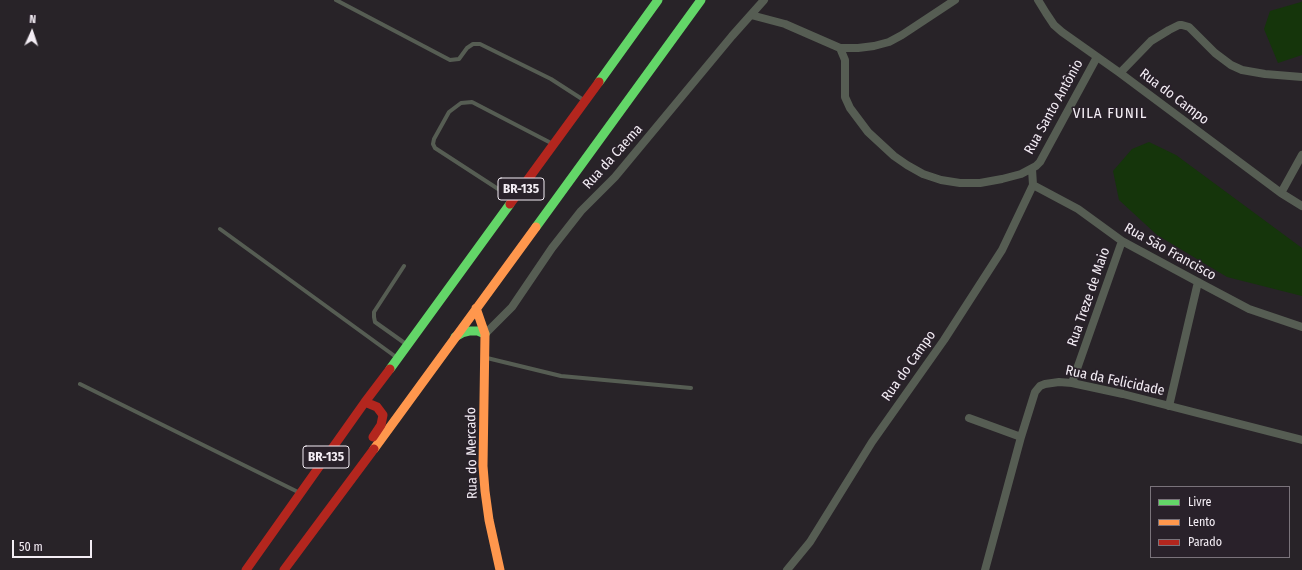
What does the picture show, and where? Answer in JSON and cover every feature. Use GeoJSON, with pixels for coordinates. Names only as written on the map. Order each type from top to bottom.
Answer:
{"type":"FeatureCollection","features":[{"type":"Feature","properties":{"kind":"main road","name":"BR-135"},"geometry":{"type":"LineString","coordinates":[[246,570],[365,402],[658,0]]}},
{"type":"Feature","properties":{"kind":"main road","name":"BR-135"},"geometry":{"type":"LineString","coordinates":[[284,570],[378,444],[701,0]]}},
{"type":"Feature","properties":{"kind":"main road","name":"Rua do Mercado"},"geometry":{"type":"LineString","coordinates":[[476,308],[485,334],[483,466],[489,520],[500,570]]}},
{"type":"Feature","properties":{"kind":"main road"},"geometry":{"type":"LineString","coordinates":[[454,338],[470,330],[485,334]]}},
{"type":"Feature","properties":{"kind":"main road"},"geometry":{"type":"LineString","coordinates":[[275,570],[292,544],[378,430],[383,415],[377,407],[365,402]]}},
{"type":"Feature","properties":{"kind":"street","name":"Rua da Caema"},"geometry":{"type":"LineString","coordinates":[[485,334],[512,307],[552,248],[581,211],[616,177],[732,36],[764,0]]}},
{"type":"Feature","properties":{"kind":"street"},"geometry":{"type":"LineString","coordinates":[[751,15],[785,24],[840,48],[858,48],[889,42],[902,36],[955,0]]}},
{"type":"Feature","properties":{"kind":"street","name":"Rua do Campo"},"geometry":{"type":"LineString","coordinates":[[1038,0],[1054,25],[1062,32],[1120,73],[1281,193],[1302,206]]}},
{"type":"Feature","properties":{"kind":"street"},"geometry":{"type":"LineString","coordinates":[[1120,73],[1151,42],[1169,30],[1182,25],[1189,27],[1215,54],[1231,65],[1242,70],[1265,74],[1302,77]]}},
{"type":"Feature","properties":{"kind":"street"},"geometry":{"type":"LineString","coordinates":[[840,48],[845,60],[845,97],[850,108],[868,132],[907,166],[923,174],[941,180],[970,183],[980,183],[1002,179],[1021,174],[1032,169]]}},
{"type":"Feature","properties":{"kind":"street","name":"Rua Santo Antônio"},"geometry":{"type":"LineString","coordinates":[[1032,169],[1040,162],[1097,57]]}},
{"type":"Feature","properties":{"kind":"street"},"geometry":{"type":"LineString","coordinates":[[1281,193],[1302,155]]}},
{"type":"Feature","properties":{"kind":"street","name":"Rua do Campo"},"geometry":{"type":"LineString","coordinates":[[787,570],[810,542],[872,442],[944,340],[1002,250],[1033,186],[1032,169]]}},
{"type":"Feature","properties":{"kind":"street","name":"Rua São Francisco"},"geometry":{"type":"LineString","coordinates":[[1033,186],[1078,209],[1122,241],[1249,309],[1302,327]]}},
{"type":"Feature","properties":{"kind":"street","name":"Rua Treze de Maio"},"geometry":{"type":"LineString","coordinates":[[1072,383],[1122,241]]}},
{"type":"Feature","properties":{"kind":"street"},"geometry":{"type":"LineString","coordinates":[[1169,406],[1198,282]]}},
{"type":"Feature","properties":{"kind":"street","name":"Rua da Felicidade"},"geometry":{"type":"LineString","coordinates":[[985,570],[1021,437],[1035,392],[1040,386],[1051,382],[1072,383],[1123,394],[1302,440]]}},
{"type":"Feature","properties":{"kind":"street"},"geometry":{"type":"LineString","coordinates":[[969,418],[1021,437]]}},
{"type":"Feature","properties":{"kind":"lane"},"geometry":{"type":"LineString","coordinates":[[336,0],[450,60],[459,59],[467,48],[473,44],[480,44],[551,79],[584,101]]}},
{"type":"Feature","properties":{"kind":"lane"},"geometry":{"type":"LineString","coordinates":[[513,199],[435,148],[433,144],[434,139],[448,112],[461,103],[472,102],[553,144]]}},
{"type":"Feature","properties":{"kind":"lane"},"geometry":{"type":"LineString","coordinates":[[220,229],[398,358]]}},
{"type":"Feature","properties":{"kind":"lane"},"geometry":{"type":"LineString","coordinates":[[404,266],[374,312],[374,317],[376,322],[408,345]]}},
{"type":"Feature","properties":{"kind":"lane"},"geometry":{"type":"LineString","coordinates":[[485,357],[561,376],[691,388]]}},
{"type":"Feature","properties":{"kind":"lane"},"geometry":{"type":"LineString","coordinates":[[80,384],[301,493]]}},
{"type":"Feature","properties":{"kind":"green space"},"geometry":{"type":"Polygon","coordinates":[[[1302,1],[1302,55],[1278,63],[1264,29],[1270,11],[1302,1]]]}},
{"type":"Feature","properties":{"kind":"green space"},"geometry":{"type":"Polygon","coordinates":[[[1149,142],[1176,155],[1302,248],[1302,296],[1227,277],[1157,235],[1119,200],[1113,171],[1132,149],[1149,142]]]}},
{"type":"Feature","properties":{"kind":"traffic: fast"},"geometry":{"type":"LineString","coordinates":[[599,82],[658,0]]}},
{"type":"Feature","properties":{"kind":"traffic: fast"},"geometry":{"type":"LineString","coordinates":[[536,227],[701,0]]}},
{"type":"Feature","properties":{"kind":"traffic: fast"},"geometry":{"type":"LineString","coordinates":[[390,369],[510,204]]}},
{"type":"Feature","properties":{"kind":"traffic: fast"},"geometry":{"type":"LineString","coordinates":[[455,337],[470,331],[478,331],[485,334]]}},
{"type":"Feature","properties":{"kind":"traffic: slow"},"geometry":{"type":"LineString","coordinates":[[374,449],[536,227]]}},
{"type":"Feature","properties":{"kind":"traffic: slow"},"geometry":{"type":"LineString","coordinates":[[476,308],[485,334],[483,466],[485,491],[489,520],[500,570]]}},
{"type":"Feature","properties":{"kind":"traffic: jam"},"geometry":{"type":"LineString","coordinates":[[510,204],[599,82]]}},
{"type":"Feature","properties":{"kind":"traffic: jam"},"geometry":{"type":"LineString","coordinates":[[246,570],[390,369]]}},
{"type":"Feature","properties":{"kind":"traffic: jam"},"geometry":{"type":"LineString","coordinates":[[365,402],[377,407],[383,415],[381,425],[373,437]]}},
{"type":"Feature","properties":{"kind":"traffic: jam"},"geometry":{"type":"LineString","coordinates":[[284,570],[374,449]]}},
{"type":"Feature","properties":{"kind":"district","name":"VILA FUNIL"},"geometry":{"type":"Point","coordinates":[1110,114]}}]}
